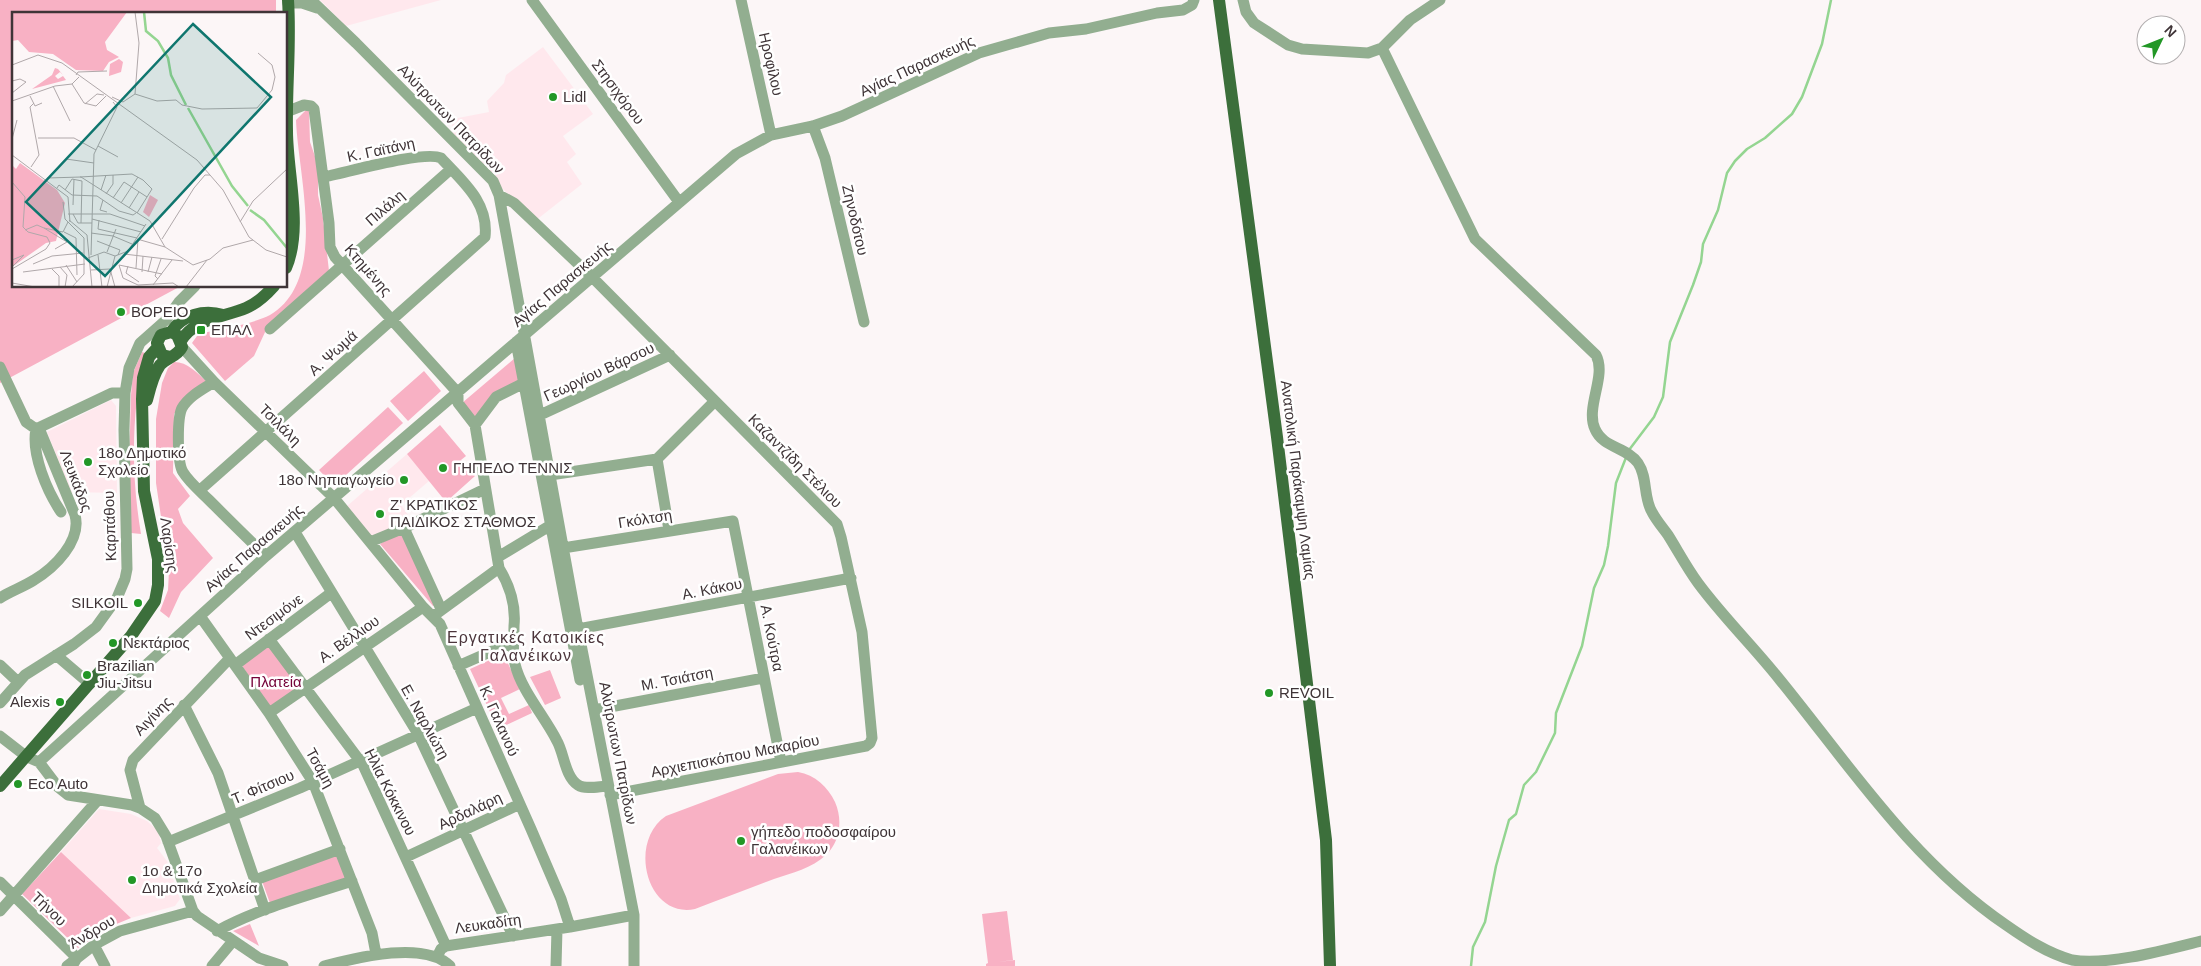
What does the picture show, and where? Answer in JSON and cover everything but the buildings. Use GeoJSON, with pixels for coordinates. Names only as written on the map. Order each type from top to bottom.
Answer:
{"type":"FeatureCollection","features":[{"type":"Feature","properties":{"kind":"main road","name":"Ανατολική Παράκαμψη Λαμίας"},"geometry":{"type":"LineString","coordinates":[[1219,0],[1275,427],[1326,840],[1330,966]]}},
{"type":"Feature","properties":{"kind":"main road"},"geometry":{"type":"LineString","coordinates":[[288,1],[290,33],[288,72]]}},
{"type":"Feature","properties":{"kind":"main road"},"geometry":{"type":"LineString","coordinates":[[288,164],[294,232],[288,262]]}},
{"type":"Feature","properties":{"kind":"main road","name":"Λαρίσης"},"geometry":{"type":"LineString","coordinates":[[143,412],[154,376],[161,365],[177,350],[192,329],[223,314],[255,304],[272,288]]}},
{"type":"Feature","properties":{"kind":"main road","name":"Λαρίσης"},"geometry":{"type":"LineString","coordinates":[[0,786],[139,627],[155,601],[158,592],[157,554],[143,479],[143,378],[149,357],[160,335],[195,315],[212,311],[223,314]]}},
{"type":"Feature","properties":{"kind":"main road"},"geometry":{"type":"LineString","coordinates":[[160,335],[177,335],[177,350],[162,355],[160,335]]}},
{"type":"Feature","properties":{"kind":"street","name":"Στησιχόρου"},"geometry":{"type":"LineString","coordinates":[[532,0],[679,202]]}},
{"type":"Feature","properties":{"kind":"street","name":"Ηροφίλου"},"geometry":{"type":"LineString","coordinates":[[742,0],[772,135]]}},
{"type":"Feature","properties":{"kind":"street","name":"Αγίας Παρασκευής"},"geometry":{"type":"LineString","coordinates":[[39,762],[266,556],[736,154],[772,135],[813,126],[869,104],[945,68],[998,46],[1049,33],[1086,29],[1157,13],[1183,10],[1192,5],[1194,0]]}},
{"type":"Feature","properties":{"kind":"street"},"geometry":{"type":"LineString","coordinates":[[1243,0],[1246,12],[1254,23],[1275,38],[1296,48],[1368,53],[1382,48],[1410,20],[1440,0]]}},
{"type":"Feature","properties":{"kind":"street"},"geometry":{"type":"LineString","coordinates":[[288,1],[315,5]]}},
{"type":"Feature","properties":{"kind":"street","name":"Αλύτρωτων Πατρίδων"},"geometry":{"type":"LineString","coordinates":[[315,5],[356,43],[493,181],[499,195],[521,339],[540,415],[578,629],[634,915],[634,966]]}},
{"type":"Feature","properties":{"kind":"street"},"geometry":{"type":"LineString","coordinates":[[1382,48],[1475,239],[1596,355],[1599,368],[1593,420],[1598,435],[1608,443],[1628,452],[1636,460],[1642,470],[1651,510],[1697,581],[1772,670],[1893,823],[1984,910],[2038,946],[2058,955],[2087,962],[2114,960],[2147,955],[2201,941]]}},
{"type":"Feature","properties":{"kind":"street","name":"Κτημένης"},"geometry":{"type":"LineString","coordinates":[[288,111],[304,105],[311,106],[314,109],[330,247],[335,257],[458,393],[458,403],[475,425]]}},
{"type":"Feature","properties":{"kind":"street","name":"Ζηνοδότου"},"geometry":{"type":"LineString","coordinates":[[813,126],[825,158],[864,322]]}},
{"type":"Feature","properties":{"kind":"street","name":"Κ. Γαϊτάνη"},"geometry":{"type":"LineString","coordinates":[[323,177],[428,155],[440,158],[478,198],[482,207],[486,228],[485,237]]}},
{"type":"Feature","properties":{"kind":"street","name":"Πιλάλη"},"geometry":{"type":"LineString","coordinates":[[270,329],[451,169]]}},
{"type":"Feature","properties":{"kind":"street","name":"Καζαντζίδη Στέλιου"},"geometry":{"type":"LineString","coordinates":[[499,195],[510,200],[593,278],[837,524],[851,578],[865,648],[872,738],[866,746]]}},
{"type":"Feature","properties":{"kind":"street","name":"Α. Ψωμά"},"geometry":{"type":"LineString","coordinates":[[200,490],[485,237]]}},
{"type":"Feature","properties":{"kind":"street","name":"Καρπάθου"},"geometry":{"type":"LineString","coordinates":[[0,703],[31,670],[87,635],[96,627],[114,603],[126,579],[125,393],[131,361],[136,349],[160,335],[179,302],[193,288]]}},
{"type":"Feature","properties":{"kind":"street"},"geometry":{"type":"LineString","coordinates":[[521,339],[524,383],[580,680]]}},
{"type":"Feature","properties":{"kind":"street","name":"Τσιλάλη"},"geometry":{"type":"LineString","coordinates":[[177,350],[186,360],[200,371],[206,373],[334,498]]}},
{"type":"Feature","properties":{"kind":"street","name":"Γεωργίου Βάρσου"},"geometry":{"type":"LineString","coordinates":[[540,415],[670,355]]}},
{"type":"Feature","properties":{"kind":"street"},"geometry":{"type":"LineString","coordinates":[[0,368],[26,422],[37,429],[112,393],[125,393]]}},
{"type":"Feature","properties":{"kind":"street"},"geometry":{"type":"LineString","coordinates":[[214,382],[186,403],[180,417],[180,466],[183,472],[200,490],[266,556]]}},
{"type":"Feature","properties":{"kind":"street"},"geometry":{"type":"LineString","coordinates":[[475,425],[496,397],[524,383]]}},
{"type":"Feature","properties":{"kind":"street"},"geometry":{"type":"LineString","coordinates":[[550,475],[657,459],[715,401]]}},
{"type":"Feature","properties":{"kind":"street","name":"Αρχιεπισκόπου Μακαρίου"},"geometry":{"type":"LineString","coordinates":[[475,425],[498,563],[511,593],[515,624],[513,642],[515,667],[557,739],[571,777],[580,786],[609,790],[866,746]]}},
{"type":"Feature","properties":{"kind":"street","name":"Λευκάδος"},"geometry":{"type":"LineString","coordinates":[[37,429],[34,446],[51,495],[61,512]]}},
{"type":"Feature","properties":{"kind":"street","name":"Λευκάδος"},"geometry":{"type":"LineString","coordinates":[[0,598],[32,582],[52,567],[66,550],[76,531],[75,516],[37,429]]}},
{"type":"Feature","properties":{"kind":"street"},"geometry":{"type":"LineString","coordinates":[[657,459],[669,530]]}},
{"type":"Feature","properties":{"kind":"street"},"geometry":{"type":"LineString","coordinates":[[370,542],[404,528],[485,489]]}},
{"type":"Feature","properties":{"kind":"street","name":"Κ. Γαλανού"},"geometry":{"type":"LineString","coordinates":[[334,498],[423,607],[437,613],[458,666],[561,899],[570,927]]}},
{"type":"Feature","properties":{"kind":"street","name":"Γκόλτση"},"geometry":{"type":"LineString","coordinates":[[563,548],[731,520]]}},
{"type":"Feature","properties":{"kind":"street","name":"Α. Κούτρα"},"geometry":{"type":"LineString","coordinates":[[731,520],[735,525],[781,762]]}},
{"type":"Feature","properties":{"kind":"street"},"geometry":{"type":"LineString","coordinates":[[404,528],[437,613],[498,563],[551,524]]}},
{"type":"Feature","properties":{"kind":"street","name":"Ε. Ναρλιώτη"},"geometry":{"type":"LineString","coordinates":[[295,532],[418,734],[465,830],[513,936]]}},
{"type":"Feature","properties":{"kind":"street","name":"Α. Κάκου"},"geometry":{"type":"LineString","coordinates":[[578,629],[851,578]]}},
{"type":"Feature","properties":{"kind":"street","name":"Ντεσιμόνε"},"geometry":{"type":"LineString","coordinates":[[233,661],[269,639],[331,593]]}},
{"type":"Feature","properties":{"kind":"street","name":"Α. Βέλλιου"},"geometry":{"type":"LineString","coordinates":[[269,713],[423,607]]}},
{"type":"Feature","properties":{"kind":"street","name":"Τσάμη"},"geometry":{"type":"LineString","coordinates":[[200,616],[269,713],[313,782],[375,940],[376,954]]}},
{"type":"Feature","properties":{"kind":"street","name":"Ηλία Κόκκινου"},"geometry":{"type":"LineString","coordinates":[[269,639],[360,760],[446,946]]}},
{"type":"Feature","properties":{"kind":"street"},"geometry":{"type":"LineString","coordinates":[[458,666],[513,642]]}},
{"type":"Feature","properties":{"kind":"street"},"geometry":{"type":"LineString","coordinates":[[56,655],[90,684]]}},
{"type":"Feature","properties":{"kind":"street","name":"Αιγίνης"},"geometry":{"type":"LineString","coordinates":[[140,808],[130,770],[137,754],[184,705],[233,661]]}},
{"type":"Feature","properties":{"kind":"street"},"geometry":{"type":"LineString","coordinates":[[0,664],[18,682]]}},
{"type":"Feature","properties":{"kind":"street","name":"Μ. Τσιάτση"},"geometry":{"type":"LineString","coordinates":[[594,710],[764,678]]}},
{"type":"Feature","properties":{"kind":"street"},"geometry":{"type":"LineString","coordinates":[[184,705],[218,773],[266,910]]}},
{"type":"Feature","properties":{"kind":"street","name":"Τ. Φίτσιου"},"geometry":{"type":"LineString","coordinates":[[168,842],[313,782],[477,708]]}},
{"type":"Feature","properties":{"kind":"street"},"geometry":{"type":"LineString","coordinates":[[0,736],[27,757],[39,762],[64,793],[73,797],[140,808],[155,818],[168,842],[193,911],[204,922],[233,941],[259,963],[283,966]]}},
{"type":"Feature","properties":{"kind":"street"},"geometry":{"type":"LineString","coordinates":[[0,911],[96,801]]}},
{"type":"Feature","properties":{"kind":"street","name":"Αρδαλάρη"},"geometry":{"type":"LineString","coordinates":[[406,857],[520,804]]}},
{"type":"Feature","properties":{"kind":"street"},"geometry":{"type":"LineString","coordinates":[[255,880],[340,849]]}},
{"type":"Feature","properties":{"kind":"street"},"geometry":{"type":"LineString","coordinates":[[218,931],[232,922],[352,881]]}},
{"type":"Feature","properties":{"kind":"street","name":"Τήνου"},"geometry":{"type":"LineString","coordinates":[[0,882],[74,962]]}},
{"type":"Feature","properties":{"kind":"street","name":"Άνδρου"},"geometry":{"type":"LineString","coordinates":[[67,966],[94,945],[133,926],[193,911]]}},
{"type":"Feature","properties":{"kind":"street","name":"Λευκαδίτη"},"geometry":{"type":"LineString","coordinates":[[324,966],[376,954],[405,954],[445,963],[441,949],[446,946],[634,915]]}},
{"type":"Feature","properties":{"kind":"street"},"geometry":{"type":"LineString","coordinates":[[556,966],[557,929]]}},
{"type":"Feature","properties":{"kind":"street"},"geometry":{"type":"LineString","coordinates":[[212,966],[233,941]]}},
{"type":"Feature","properties":{"kind":"street"},"geometry":{"type":"LineString","coordinates":[[94,945],[105,966]]}},
{"type":"Feature","properties":{"kind":"shaded area"},"geometry":{"type":"Polygon","coordinates":[[[320,0],[441,0],[346,26],[320,0]]]}},
{"type":"Feature","properties":{"kind":"shaded area"},"geometry":{"type":"Polygon","coordinates":[[[543,47],[593,114],[563,136],[576,154],[567,162],[582,184],[535,221],[453,139],[452,122],[458,118],[489,112],[487,101],[504,83],[506,75],[543,47]]]}},
{"type":"Feature","properties":{"kind":"shaded area","name":"18ο Δημοτικό Σχολείο"},"geometry":{"type":"Polygon","coordinates":[[[111,400],[116,406],[117,493],[71,492],[47,432],[111,400]]]}},
{"type":"Feature","properties":{"kind":"shaded area","name":"Ζ' ΚΡΑΤΙΚΟΣ ΠΑΙΔΙΚΟΣ ΣΤΑΘΜΟΣ"},"geometry":{"type":"Polygon","coordinates":[[[407,454],[429,481],[401,505],[413,522],[371,542],[346,507],[407,454]]]}},
{"type":"Feature","properties":{"kind":"shaded area","name":"1ο & 17ο Δημοτικά Σχολεία"},"geometry":{"type":"Polygon","coordinates":[[[99,809],[131,814],[147,821],[158,831],[161,843],[157,848],[167,861],[180,899],[175,906],[131,918],[61,852],[99,809]]]}},
{"type":"Feature","properties":{"kind":"green space"},"geometry":{"type":"Polygon","coordinates":[[[0,0],[276,0],[276,12],[12,12],[12,288],[177,288],[0,383],[0,0]]]}},
{"type":"Feature","properties":{"kind":"green space"},"geometry":{"type":"Polygon","coordinates":[[[306,110],[309,110],[310,142],[318,165],[318,195],[323,218],[329,271],[266,330],[254,356],[225,381],[192,343],[197,336],[203,333],[247,323],[270,315],[288,299],[299,278],[305,253],[306,225],[296,120],[306,110]]]}},
{"type":"Feature","properties":{"kind":"green space"},"geometry":{"type":"Polygon","coordinates":[[[142,352],[145,353],[137,398],[134,443],[135,489],[141,534],[131,533],[129,466],[133,373],[142,352]]]}},
{"type":"Feature","properties":{"kind":"green space"},"geometry":{"type":"Polygon","coordinates":[[[515,358],[521,382],[475,418],[462,403],[515,358]]]}},
{"type":"Feature","properties":{"kind":"green space"},"geometry":{"type":"Polygon","coordinates":[[[174,362],[188,366],[207,382],[188,397],[174,414],[173,473],[190,496],[178,509],[183,523],[213,558],[181,592],[169,618],[160,611],[168,590],[169,571],[156,483],[156,419],[162,383],[168,368],[174,362]]]}},
{"type":"Feature","properties":{"kind":"green space"},"geometry":{"type":"Polygon","coordinates":[[[424,371],[441,391],[408,421],[390,401],[424,371]]]}},
{"type":"Feature","properties":{"kind":"green space"},"geometry":{"type":"Polygon","coordinates":[[[388,407],[403,423],[334,486],[319,470],[388,407]]]}},
{"type":"Feature","properties":{"kind":"green space","name":"ΓΗΠΕΔΟ ΤΕΝΝΙΣ"},"geometry":{"type":"Polygon","coordinates":[[[440,425],[466,456],[461,460],[475,476],[446,502],[407,454],[440,425]]]}},
{"type":"Feature","properties":{"kind":"green space"},"geometry":{"type":"Polygon","coordinates":[[[399,532],[405,535],[436,605],[433,606],[380,544],[399,532]]]}},
{"type":"Feature","properties":{"kind":"green space","name":"Πλατεία"},"geometry":{"type":"Polygon","coordinates":[[[270,643],[301,687],[271,708],[240,663],[270,643]]]}},
{"type":"Feature","properties":{"kind":"green space"},"geometry":{"type":"Polygon","coordinates":[[[501,655],[505,657],[520,689],[501,698],[509,714],[529,705],[532,713],[498,729],[470,669],[501,655]]]}},
{"type":"Feature","properties":{"kind":"green space"},"geometry":{"type":"Polygon","coordinates":[[[550,670],[561,698],[545,705],[530,677],[550,670]]]}},
{"type":"Feature","properties":{"kind":"green space","name":"γήπεδο ποδοσφαίρου Γαλανέικων"},"geometry":{"type":"Polygon","coordinates":[[[798,772],[810,776],[825,787],[835,802],[839,816],[839,830],[834,844],[831,850],[820,860],[802,870],[695,909],[678,909],[665,902],[654,891],[648,876],[645,859],[647,843],[654,828],[666,816],[778,774],[798,772]]]}},
{"type":"Feature","properties":{"kind":"green space"},"geometry":{"type":"Polygon","coordinates":[[[61,852],[131,918],[114,925],[78,948],[22,894],[61,852]]]}},
{"type":"Feature","properties":{"kind":"green space"},"geometry":{"type":"Polygon","coordinates":[[[337,854],[347,879],[271,906],[262,881],[337,854]]]}},
{"type":"Feature","properties":{"kind":"green space"},"geometry":{"type":"Polygon","coordinates":[[[1007,911],[1013,960],[998,962],[1015,960],[1015,966],[986,966],[988,963],[982,914],[1007,911]]]}},
{"type":"Feature","properties":{"kind":"green space"},"geometry":{"type":"Polygon","coordinates":[[[250,924],[259,946],[233,931],[250,924]]]}},
{"type":"Feature","properties":{"kind":"waterway"},"geometry":{"type":"LineString","coordinates":[[1629,450],[1654,417],[1663,397],[1670,342],[1701,262],[1703,244],[1718,210],[1727,173],[1735,161],[1747,149],[1765,138],[1792,114],[1802,97],[1822,44],[1831,0]]}},
{"type":"Feature","properties":{"kind":"waterway"},"geometry":{"type":"LineString","coordinates":[[1471,966],[1473,947],[1485,922],[1496,866],[1509,820],[1516,814],[1524,785],[1536,772],[1555,733],[1556,713],[1582,646],[1594,588],[1604,565],[1608,546],[1616,483],[1627,455]]}},
{"type":"Feature","properties":{"kind":"place","name":"Lidl"},"geometry":{"type":"Point","coordinates":[553,97]}},
{"type":"Feature","properties":{"kind":"place","name":"ΒΟΡΕΙΟ"},"geometry":{"type":"Point","coordinates":[121,312]}},
{"type":"Feature","properties":{"kind":"place","name":"ΕΠΑΛ"},"geometry":{"type":"Point","coordinates":[201,330]}},
{"type":"Feature","properties":{"kind":"place","name":"18ο Δημοτικό Σχολείο"},"geometry":{"type":"Point","coordinates":[88,462]}},
{"type":"Feature","properties":{"kind":"place","name":"ΓΗΠΕΔΟ ΤΕΝΝΙΣ"},"geometry":{"type":"Point","coordinates":[443,468]}},
{"type":"Feature","properties":{"kind":"place","name":"18ο Νηπιαγωγείο"},"geometry":{"type":"Point","coordinates":[404,480]}},
{"type":"Feature","properties":{"kind":"place","name":"Ζ' ΚΡΑΤΙΚΟΣ ΠΑΙΔΙΚΟΣ ΣΤΑΘΜΟΣ"},"geometry":{"type":"Point","coordinates":[380,514]}},
{"type":"Feature","properties":{"kind":"place","name":"SILKOIL"},"geometry":{"type":"Point","coordinates":[138,603]}},
{"type":"Feature","properties":{"kind":"place","name":"Νεκτάριος"},"geometry":{"type":"Point","coordinates":[113,643]}},
{"type":"Feature","properties":{"kind":"place","name":"Brazilian Jiu-Jitsu"},"geometry":{"type":"Point","coordinates":[87,675]}},
{"type":"Feature","properties":{"kind":"place","name":"REVOIL"},"geometry":{"type":"Point","coordinates":[1269,693]}},
{"type":"Feature","properties":{"kind":"place","name":"Alexis"},"geometry":{"type":"Point","coordinates":[60,702]}},
{"type":"Feature","properties":{"kind":"place","name":"Eco Auto"},"geometry":{"type":"Point","coordinates":[18,784]}},
{"type":"Feature","properties":{"kind":"place","name":"γήπεδο ποδοσφαίρου Γαλανέικων"},"geometry":{"type":"Point","coordinates":[741,841]}},
{"type":"Feature","properties":{"kind":"place","name":"1ο & 17ο Δημοτικά Σχολεία"},"geometry":{"type":"Point","coordinates":[132,880]}},
{"type":"Feature","properties":{"kind":"district","name":"Εργατικές Κατοικίες Γαλανέικων"},"geometry":{"type":"Point","coordinates":[526,646]}}]}
